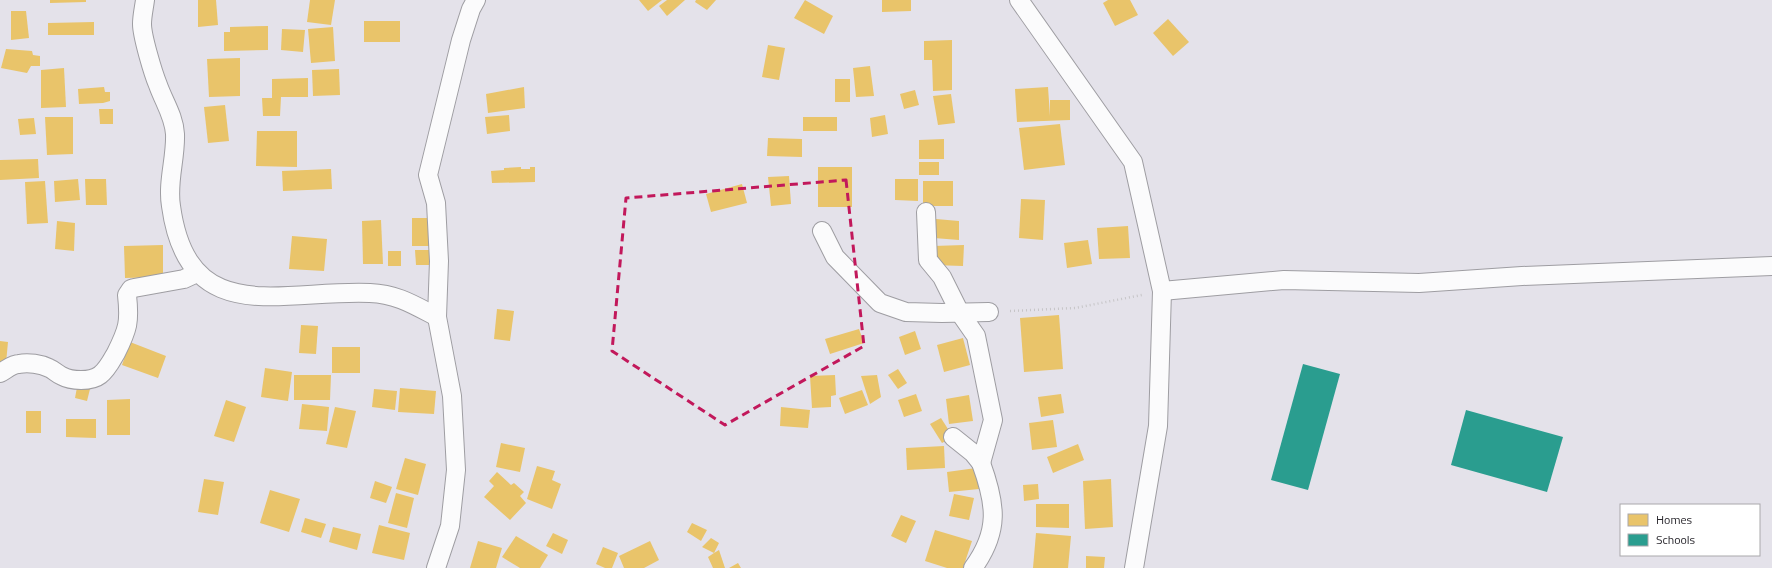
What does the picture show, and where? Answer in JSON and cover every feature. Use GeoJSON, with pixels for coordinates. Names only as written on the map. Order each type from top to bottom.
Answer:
{"type":"FeatureCollection","features":[{"type":"Feature","properties":{"kind":"street"},"geometry":{"type":"LineString","coordinates":[[145,0],[142,25],[158,85],[172,117],[175,133],[170,205],[175,228],[181,245],[187,260],[197,273],[224,291],[242,294],[290,297],[370,293],[400,298],[438,317]]}},
{"type":"Feature","properties":{"kind":"street"},"geometry":{"type":"LineString","coordinates":[[436,568],[450,526],[456,470],[452,396],[438,317],[439,261],[436,203],[428,175],[461,40],[470,9],[476,0]]}},
{"type":"Feature","properties":{"kind":"street"},"geometry":{"type":"LineString","coordinates":[[1019,0],[1133,162],[1162,291],[1158,426],[1134,568]]}},
{"type":"Feature","properties":{"kind":"street"},"geometry":{"type":"LineString","coordinates":[[926,212],[928,260],[942,276],[960,313],[976,336],[993,420],[981,463]]}},
{"type":"Feature","properties":{"kind":"street"},"geometry":{"type":"LineString","coordinates":[[822,232],[835,257],[880,303],[906,312],[989,312]]}},
{"type":"Feature","properties":{"kind":"street"},"geometry":{"type":"LineString","coordinates":[[1162,291],[1284,280],[1419,283],[1522,276],[1772,266]]}},
{"type":"Feature","properties":{"kind":"street"},"geometry":{"type":"LineString","coordinates":[[0,373],[18,364],[27,364],[48,367],[60,376],[67,378],[79,380],[98,377],[111,361],[128,328],[130,315],[127,295],[128,292],[134,288],[184,279],[197,273]]}},
{"type":"Feature","properties":{"kind":"street"},"geometry":{"type":"LineString","coordinates":[[953,436],[973,453],[981,463],[993,505],[992,522],[988,541],[973,568]]}},
{"type":"Feature","properties":{"kind":"path"},"geometry":{"type":"LineString","coordinates":[[989,312],[1075,308],[1162,291]]}},
{"type":"Feature","properties":{"kind":"highlighted area"},"geometry":{"type":"Polygon","coordinates":[[[846,180],[864,346],[725,425],[612,351],[626,198],[846,180]]]}},
{"type":"Feature","properties":{"kind":"building: Homes"},"geometry":{"type":"Polygon","coordinates":[[[50,0],[86,0],[86,2],[50,3],[50,0]]]}},
{"type":"Feature","properties":{"kind":"building: Homes"},"geometry":{"type":"Polygon","coordinates":[[[198,0],[216,0],[218,25],[198,27],[198,0]]]}},
{"type":"Feature","properties":{"kind":"building: Homes"},"geometry":{"type":"Polygon","coordinates":[[[310,0],[335,0],[331,25],[307,22],[310,0]]]}},
{"type":"Feature","properties":{"kind":"building: Homes"},"geometry":{"type":"Polygon","coordinates":[[[639,0],[662,0],[648,11],[639,0]]]}},
{"type":"Feature","properties":{"kind":"building: Homes"},"geometry":{"type":"Polygon","coordinates":[[[667,0],[685,0],[667,16],[659,6],[667,0]]]}},
{"type":"Feature","properties":{"kind":"building: Homes"},"geometry":{"type":"Polygon","coordinates":[[[696,0],[716,0],[707,10],[695,2],[696,0]]]}},
{"type":"Feature","properties":{"kind":"building: Homes"},"geometry":{"type":"Polygon","coordinates":[[[805,0],[833,16],[824,34],[794,18],[805,0]]]}},
{"type":"Feature","properties":{"kind":"building: Homes"},"geometry":{"type":"Polygon","coordinates":[[[882,0],[911,0],[911,11],[882,12],[882,0]]]}},
{"type":"Feature","properties":{"kind":"building: Homes"},"geometry":{"type":"Polygon","coordinates":[[[1108,0],[1130,0],[1138,15],[1115,26],[1103,3],[1108,0]]]}},
{"type":"Feature","properties":{"kind":"building: Homes"},"geometry":{"type":"Polygon","coordinates":[[[11,11],[26,11],[29,38],[11,40],[11,11]]]}},
{"type":"Feature","properties":{"kind":"building: Homes"},"geometry":{"type":"Polygon","coordinates":[[[1168,19],[1189,42],[1173,56],[1153,33],[1168,19]]]}},
{"type":"Feature","properties":{"kind":"building: Homes"},"geometry":{"type":"Polygon","coordinates":[[[364,21],[400,21],[400,42],[364,42],[364,21]]]}},
{"type":"Feature","properties":{"kind":"building: Homes"},"geometry":{"type":"Polygon","coordinates":[[[94,22],[94,35],[48,35],[48,23],[94,22]]]}},
{"type":"Feature","properties":{"kind":"building: Homes"},"geometry":{"type":"Polygon","coordinates":[[[268,26],[268,50],[224,51],[224,32],[230,32],[230,27],[268,26]]]}},
{"type":"Feature","properties":{"kind":"building: Homes"},"geometry":{"type":"Polygon","coordinates":[[[333,27],[335,61],[311,63],[308,29],[333,27]]]}},
{"type":"Feature","properties":{"kind":"building: Homes"},"geometry":{"type":"Polygon","coordinates":[[[282,29],[305,30],[303,52],[281,50],[282,29]]]}},
{"type":"Feature","properties":{"kind":"building: Homes"},"geometry":{"type":"Polygon","coordinates":[[[952,40],[952,90],[933,91],[932,60],[924,60],[924,41],[952,40]]]}},
{"type":"Feature","properties":{"kind":"building: Homes"},"geometry":{"type":"Polygon","coordinates":[[[768,45],[785,48],[779,80],[762,77],[768,45]]]}},
{"type":"Feature","properties":{"kind":"building: Homes"},"geometry":{"type":"Polygon","coordinates":[[[6,49],[32,51],[33,55],[40,56],[40,66],[31,66],[27,73],[1,68],[6,49]]]}},
{"type":"Feature","properties":{"kind":"building: Homes"},"geometry":{"type":"Polygon","coordinates":[[[240,58],[240,96],[209,97],[207,59],[240,58]]]}},
{"type":"Feature","properties":{"kind":"building: Homes"},"geometry":{"type":"Polygon","coordinates":[[[870,66],[874,96],[856,97],[853,68],[870,66]]]}},
{"type":"Feature","properties":{"kind":"building: Homes"},"geometry":{"type":"Polygon","coordinates":[[[64,68],[66,107],[41,108],[41,70],[64,68]]]}},
{"type":"Feature","properties":{"kind":"building: Homes"},"geometry":{"type":"Polygon","coordinates":[[[339,69],[340,95],[313,96],[312,70],[339,69]]]}},
{"type":"Feature","properties":{"kind":"building: Homes"},"geometry":{"type":"Polygon","coordinates":[[[308,78],[308,97],[281,97],[280,116],[263,116],[262,98],[272,98],[272,79],[308,78]]]}},
{"type":"Feature","properties":{"kind":"building: Homes"},"geometry":{"type":"Polygon","coordinates":[[[835,79],[850,79],[850,102],[835,102],[835,79]]]}},
{"type":"Feature","properties":{"kind":"building: Homes"},"geometry":{"type":"Polygon","coordinates":[[[104,87],[105,92],[110,92],[110,101],[103,103],[79,104],[78,89],[104,87]]]}},
{"type":"Feature","properties":{"kind":"building: Homes"},"geometry":{"type":"Polygon","coordinates":[[[524,87],[525,108],[488,113],[486,94],[524,87]]]}},
{"type":"Feature","properties":{"kind":"building: Homes"},"geometry":{"type":"Polygon","coordinates":[[[1048,87],[1050,116],[1050,100],[1070,100],[1070,120],[1017,122],[1015,89],[1048,87]]]}},
{"type":"Feature","properties":{"kind":"building: Homes"},"geometry":{"type":"Polygon","coordinates":[[[915,90],[919,105],[904,109],[900,94],[915,90]]]}},
{"type":"Feature","properties":{"kind":"building: Homes"},"geometry":{"type":"Polygon","coordinates":[[[951,94],[955,123],[938,125],[933,96],[951,94]]]}},
{"type":"Feature","properties":{"kind":"building: Homes"},"geometry":{"type":"Polygon","coordinates":[[[225,105],[229,141],[208,143],[204,107],[225,105]]]}},
{"type":"Feature","properties":{"kind":"building: Homes"},"geometry":{"type":"Polygon","coordinates":[[[99,109],[113,109],[113,124],[100,124],[99,109]]]}},
{"type":"Feature","properties":{"kind":"building: Homes"},"geometry":{"type":"Polygon","coordinates":[[[509,115],[510,131],[487,134],[485,117],[509,115]]]}},
{"type":"Feature","properties":{"kind":"building: Homes"},"geometry":{"type":"Polygon","coordinates":[[[885,115],[888,134],[872,137],[870,118],[885,115]]]}},
{"type":"Feature","properties":{"kind":"building: Homes"},"geometry":{"type":"Polygon","coordinates":[[[45,117],[73,117],[73,154],[47,155],[45,117]]]}},
{"type":"Feature","properties":{"kind":"building: Homes"},"geometry":{"type":"Polygon","coordinates":[[[803,117],[837,117],[837,131],[803,131],[803,117]]]}},
{"type":"Feature","properties":{"kind":"building: Homes"},"geometry":{"type":"Polygon","coordinates":[[[34,118],[36,134],[20,135],[18,119],[34,118]]]}},
{"type":"Feature","properties":{"kind":"building: Homes"},"geometry":{"type":"Polygon","coordinates":[[[1060,124],[1065,165],[1024,170],[1019,128],[1060,124]]]}},
{"type":"Feature","properties":{"kind":"building: Homes"},"geometry":{"type":"Polygon","coordinates":[[[257,131],[297,131],[297,167],[256,166],[257,131]]]}},
{"type":"Feature","properties":{"kind":"building: Homes"},"geometry":{"type":"Polygon","coordinates":[[[768,138],[802,139],[802,157],[767,156],[768,138]]]}},
{"type":"Feature","properties":{"kind":"building: Homes"},"geometry":{"type":"Polygon","coordinates":[[[944,139],[944,159],[919,159],[919,140],[944,139]]]}},
{"type":"Feature","properties":{"kind":"building: Homes"},"geometry":{"type":"Polygon","coordinates":[[[38,159],[39,178],[0,180],[0,160],[38,159]]]}},
{"type":"Feature","properties":{"kind":"building: Homes"},"geometry":{"type":"Polygon","coordinates":[[[919,162],[939,162],[939,175],[919,175],[919,162]]]}},
{"type":"Feature","properties":{"kind":"building: Homes"},"geometry":{"type":"Polygon","coordinates":[[[521,167],[521,169],[530,169],[530,167],[535,167],[535,182],[492,183],[491,171],[504,170],[504,168],[521,167]]]}},
{"type":"Feature","properties":{"kind":"building: Homes"},"geometry":{"type":"Polygon","coordinates":[[[818,167],[852,167],[852,207],[818,207],[818,167]]]}},
{"type":"Feature","properties":{"kind":"building: Homes"},"geometry":{"type":"Polygon","coordinates":[[[331,169],[332,189],[283,191],[282,171],[331,169]]]}},
{"type":"Feature","properties":{"kind":"building: Homes"},"geometry":{"type":"Polygon","coordinates":[[[789,176],[791,204],[771,206],[768,177],[789,176]]]}},
{"type":"Feature","properties":{"kind":"building: Homes"},"geometry":{"type":"Polygon","coordinates":[[[78,179],[80,200],[55,202],[54,181],[78,179]]]}},
{"type":"Feature","properties":{"kind":"building: Homes"},"geometry":{"type":"Polygon","coordinates":[[[85,179],[106,179],[107,205],[86,205],[85,179]]]}},
{"type":"Feature","properties":{"kind":"building: Homes"},"geometry":{"type":"Polygon","coordinates":[[[895,179],[918,179],[918,201],[895,200],[895,179]]]}},
{"type":"Feature","properties":{"kind":"building: Homes"},"geometry":{"type":"Polygon","coordinates":[[[45,181],[48,223],[27,224],[25,182],[45,181]]]}},
{"type":"Feature","properties":{"kind":"building: Homes"},"geometry":{"type":"Polygon","coordinates":[[[923,181],[953,181],[953,206],[923,206],[923,181]]]}},
{"type":"Feature","properties":{"kind":"building: Homes"},"geometry":{"type":"Polygon","coordinates":[[[742,184],[747,203],[711,212],[706,194],[742,184]]]}},
{"type":"Feature","properties":{"kind":"building: Homes"},"geometry":{"type":"Polygon","coordinates":[[[1021,199],[1045,200],[1043,240],[1019,238],[1021,199]]]}},
{"type":"Feature","properties":{"kind":"building: Homes"},"geometry":{"type":"Polygon","coordinates":[[[412,218],[430,218],[430,246],[412,246],[412,218]]]}},
{"type":"Feature","properties":{"kind":"building: Homes"},"geometry":{"type":"Polygon","coordinates":[[[936,219],[959,221],[959,240],[934,238],[936,219]]]}},
{"type":"Feature","properties":{"kind":"building: Homes"},"geometry":{"type":"Polygon","coordinates":[[[381,220],[383,264],[363,264],[362,221],[381,220]]]}},
{"type":"Feature","properties":{"kind":"building: Homes"},"geometry":{"type":"Polygon","coordinates":[[[57,221],[75,223],[74,251],[55,249],[57,221]]]}},
{"type":"Feature","properties":{"kind":"building: Homes"},"geometry":{"type":"Polygon","coordinates":[[[1128,226],[1130,258],[1099,259],[1097,228],[1128,226]]]}},
{"type":"Feature","properties":{"kind":"building: Homes"},"geometry":{"type":"Polygon","coordinates":[[[292,236],[327,239],[324,271],[289,269],[292,236]]]}},
{"type":"Feature","properties":{"kind":"building: Homes"},"geometry":{"type":"Polygon","coordinates":[[[1088,240],[1092,264],[1067,268],[1064,243],[1088,240]]]}},
{"type":"Feature","properties":{"kind":"building: Homes"},"geometry":{"type":"Polygon","coordinates":[[[163,245],[163,277],[125,278],[124,246],[163,245]]]}},
{"type":"Feature","properties":{"kind":"building: Homes"},"geometry":{"type":"Polygon","coordinates":[[[964,245],[963,266],[932,265],[933,246],[964,245]]]}},
{"type":"Feature","properties":{"kind":"building: Homes"},"geometry":{"type":"Polygon","coordinates":[[[415,250],[433,250],[433,265],[416,265],[415,250]]]}},
{"type":"Feature","properties":{"kind":"building: Homes"},"geometry":{"type":"Polygon","coordinates":[[[388,251],[401,251],[401,266],[388,266],[388,251]]]}},
{"type":"Feature","properties":{"kind":"building: Homes"},"geometry":{"type":"Polygon","coordinates":[[[497,309],[514,311],[510,341],[494,339],[497,309]]]}},
{"type":"Feature","properties":{"kind":"building: Homes"},"geometry":{"type":"Polygon","coordinates":[[[1059,315],[1063,369],[1024,372],[1020,318],[1059,315]]]}},
{"type":"Feature","properties":{"kind":"building: Homes"},"geometry":{"type":"Polygon","coordinates":[[[301,325],[318,326],[316,354],[299,353],[301,325]]]}},
{"type":"Feature","properties":{"kind":"building: Homes"},"geometry":{"type":"Polygon","coordinates":[[[859,329],[864,343],[830,354],[825,339],[859,329]]]}},
{"type":"Feature","properties":{"kind":"building: Homes"},"geometry":{"type":"Polygon","coordinates":[[[915,331],[921,349],[905,355],[899,337],[915,331]]]}},
{"type":"Feature","properties":{"kind":"building: Homes"},"geometry":{"type":"Polygon","coordinates":[[[963,338],[970,365],[944,372],[937,345],[963,338]]]}},
{"type":"Feature","properties":{"kind":"building: Homes"},"geometry":{"type":"Polygon","coordinates":[[[0,341],[8,342],[6,363],[0,362],[0,341]]]}},
{"type":"Feature","properties":{"kind":"building: Homes"},"geometry":{"type":"Polygon","coordinates":[[[130,342],[166,356],[158,378],[122,365],[130,342]]]}},
{"type":"Feature","properties":{"kind":"building: Homes"},"geometry":{"type":"Polygon","coordinates":[[[332,347],[360,347],[360,373],[332,373],[332,347]]]}},
{"type":"Feature","properties":{"kind":"building: Homes"},"geometry":{"type":"Polygon","coordinates":[[[265,368],[292,372],[288,401],[261,397],[265,368]]]}},
{"type":"Feature","properties":{"kind":"building: Homes"},"geometry":{"type":"Polygon","coordinates":[[[898,369],[907,383],[898,389],[888,375],[898,369]]]}},
{"type":"Feature","properties":{"kind":"building: Homes"},"geometry":{"type":"Polygon","coordinates":[[[294,375],[331,375],[330,400],[294,400],[294,375]]]}},
{"type":"Feature","properties":{"kind":"building: Homes"},"geometry":{"type":"Polygon","coordinates":[[[835,375],[836,395],[831,396],[831,407],[812,408],[810,376],[835,375]]]}},
{"type":"Feature","properties":{"kind":"building: Homes"},"geometry":{"type":"Polygon","coordinates":[[[877,375],[881,397],[870,404],[861,376],[877,375]]]}},
{"type":"Feature","properties":{"kind":"building: Homes"},"geometry":{"type":"Polygon","coordinates":[[[78,382],[91,385],[87,401],[75,398],[78,382]]]}},
{"type":"Feature","properties":{"kind":"building: Homes"},"geometry":{"type":"Polygon","coordinates":[[[400,388],[436,391],[434,414],[398,412],[400,388]]]}},
{"type":"Feature","properties":{"kind":"building: Homes"},"geometry":{"type":"Polygon","coordinates":[[[374,389],[397,391],[395,410],[372,407],[374,389]]]}},
{"type":"Feature","properties":{"kind":"building: Homes"},"geometry":{"type":"Polygon","coordinates":[[[862,390],[868,405],[845,414],[839,398],[862,390]]]}},
{"type":"Feature","properties":{"kind":"building: Homes"},"geometry":{"type":"Polygon","coordinates":[[[916,394],[922,411],[904,417],[898,400],[916,394]]]}},
{"type":"Feature","properties":{"kind":"building: Homes"},"geometry":{"type":"Polygon","coordinates":[[[1061,394],[1064,413],[1041,417],[1038,397],[1061,394]]]}},
{"type":"Feature","properties":{"kind":"building: Homes"},"geometry":{"type":"Polygon","coordinates":[[[969,395],[973,421],[949,424],[946,399],[969,395]]]}},
{"type":"Feature","properties":{"kind":"building: Homes"},"geometry":{"type":"Polygon","coordinates":[[[130,399],[130,435],[107,435],[107,400],[130,399]]]}},
{"type":"Feature","properties":{"kind":"building: Homes"},"geometry":{"type":"Polygon","coordinates":[[[226,400],[246,407],[234,442],[214,436],[226,400]]]}},
{"type":"Feature","properties":{"kind":"building: Homes"},"geometry":{"type":"Polygon","coordinates":[[[302,404],[329,407],[327,431],[299,429],[302,404]]]}},
{"type":"Feature","properties":{"kind":"building: Homes"},"geometry":{"type":"Polygon","coordinates":[[[335,407],[356,411],[347,448],[326,444],[335,407]]]}},
{"type":"Feature","properties":{"kind":"building: Homes"},"geometry":{"type":"Polygon","coordinates":[[[781,407],[810,410],[808,428],[780,426],[781,407]]]}},
{"type":"Feature","properties":{"kind":"building: Homes"},"geometry":{"type":"Polygon","coordinates":[[[26,411],[41,411],[41,433],[26,433],[26,411]]]}},
{"type":"Feature","properties":{"kind":"building: Homes"},"geometry":{"type":"Polygon","coordinates":[[[941,418],[953,437],[942,443],[930,424],[941,418]]]}},
{"type":"Feature","properties":{"kind":"building: Homes"},"geometry":{"type":"Polygon","coordinates":[[[66,419],[96,419],[96,438],[66,437],[66,419]]]}},
{"type":"Feature","properties":{"kind":"building: Homes"},"geometry":{"type":"Polygon","coordinates":[[[1053,420],[1057,447],[1032,450],[1029,423],[1053,420]]]}},
{"type":"Feature","properties":{"kind":"building: Homes"},"geometry":{"type":"Polygon","coordinates":[[[501,443],[525,448],[520,472],[496,467],[501,443]]]}},
{"type":"Feature","properties":{"kind":"building: Homes"},"geometry":{"type":"Polygon","coordinates":[[[1078,444],[1084,460],[1053,473],[1047,457],[1078,444]]]}},
{"type":"Feature","properties":{"kind":"building: Homes"},"geometry":{"type":"Polygon","coordinates":[[[944,446],[945,468],[907,470],[906,448],[944,446]]]}},
{"type":"Feature","properties":{"kind":"building: Homes"},"geometry":{"type":"Polygon","coordinates":[[[405,458],[426,464],[418,495],[396,489],[405,458]]]}},
{"type":"Feature","properties":{"kind":"building: Homes"},"geometry":{"type":"Polygon","coordinates":[[[537,466],[555,471],[552,480],[561,484],[552,509],[527,499],[537,466]]]}},
{"type":"Feature","properties":{"kind":"building: Homes"},"geometry":{"type":"Polygon","coordinates":[[[976,468],[979,489],[949,492],[947,472],[976,468]]]}},
{"type":"Feature","properties":{"kind":"building: Homes"},"geometry":{"type":"Polygon","coordinates":[[[497,472],[511,485],[514,483],[524,492],[520,496],[526,503],[510,520],[484,497],[494,486],[489,481],[497,472]]]}},
{"type":"Feature","properties":{"kind":"building: Homes"},"geometry":{"type":"Polygon","coordinates":[[[204,479],[224,482],[218,515],[198,512],[204,479]]]}},
{"type":"Feature","properties":{"kind":"building: Homes"},"geometry":{"type":"Polygon","coordinates":[[[1111,479],[1113,527],[1085,529],[1083,481],[1111,479]]]}},
{"type":"Feature","properties":{"kind":"building: Homes"},"geometry":{"type":"Polygon","coordinates":[[[375,481],[392,487],[386,503],[370,498],[375,481]]]}},
{"type":"Feature","properties":{"kind":"building: Homes"},"geometry":{"type":"Polygon","coordinates":[[[1038,484],[1039,499],[1024,501],[1023,485],[1038,484]]]}},
{"type":"Feature","properties":{"kind":"building: Homes"},"geometry":{"type":"Polygon","coordinates":[[[270,490],[300,499],[289,532],[260,523],[270,490]]]}},
{"type":"Feature","properties":{"kind":"building: Homes"},"geometry":{"type":"Polygon","coordinates":[[[396,493],[414,498],[407,528],[388,523],[396,493]]]}},
{"type":"Feature","properties":{"kind":"building: Homes"},"geometry":{"type":"Polygon","coordinates":[[[954,494],[974,498],[969,520],[949,516],[954,494]]]}},
{"type":"Feature","properties":{"kind":"building: Homes"},"geometry":{"type":"Polygon","coordinates":[[[1036,504],[1069,504],[1069,528],[1036,527],[1036,504]]]}},
{"type":"Feature","properties":{"kind":"building: Homes"},"geometry":{"type":"Polygon","coordinates":[[[901,515],[916,521],[906,543],[891,536],[901,515]]]}},
{"type":"Feature","properties":{"kind":"building: Homes"},"geometry":{"type":"Polygon","coordinates":[[[305,518],[326,524],[321,538],[301,532],[305,518]]]}},
{"type":"Feature","properties":{"kind":"building: Homes"},"geometry":{"type":"Polygon","coordinates":[[[692,523],[707,530],[701,541],[687,532],[692,523]]]}},
{"type":"Feature","properties":{"kind":"building: Homes"},"geometry":{"type":"Polygon","coordinates":[[[379,525],[410,533],[404,560],[372,553],[379,525]]]}},
{"type":"Feature","properties":{"kind":"building: Homes"},"geometry":{"type":"Polygon","coordinates":[[[333,527],[361,534],[357,550],[329,542],[333,527]]]}},
{"type":"Feature","properties":{"kind":"building: Homes"},"geometry":{"type":"Polygon","coordinates":[[[935,530],[972,541],[963,568],[947,568],[925,561],[935,530]]]}},
{"type":"Feature","properties":{"kind":"building: Homes"},"geometry":{"type":"Polygon","coordinates":[[[553,533],[568,540],[562,554],[546,546],[553,533]]]}},
{"type":"Feature","properties":{"kind":"building: Homes"},"geometry":{"type":"Polygon","coordinates":[[[1036,533],[1071,536],[1068,568],[1033,568],[1036,533]]]}},
{"type":"Feature","properties":{"kind":"building: Homes"},"geometry":{"type":"Polygon","coordinates":[[[516,536],[548,555],[540,568],[520,568],[502,557],[516,536]]]}},
{"type":"Feature","properties":{"kind":"building: Homes"},"geometry":{"type":"Polygon","coordinates":[[[711,538],[719,543],[714,553],[702,547],[711,538]]]}},
{"type":"Feature","properties":{"kind":"building: Homes"},"geometry":{"type":"Polygon","coordinates":[[[478,541],[502,548],[496,568],[470,568],[478,541]]]}},
{"type":"Feature","properties":{"kind":"building: Homes"},"geometry":{"type":"Polygon","coordinates":[[[650,541],[659,560],[644,568],[624,568],[619,556],[650,541]]]}},
{"type":"Feature","properties":{"kind":"building: Homes"},"geometry":{"type":"Polygon","coordinates":[[[603,547],[618,553],[612,568],[605,568],[596,564],[603,547]]]}},
{"type":"Feature","properties":{"kind":"building: Homes"},"geometry":{"type":"Polygon","coordinates":[[[719,550],[725,568],[713,568],[708,557],[719,550]]]}},
{"type":"Feature","properties":{"kind":"building: Homes"},"geometry":{"type":"Polygon","coordinates":[[[1086,556],[1105,557],[1104,568],[1086,568],[1086,556]]]}},
{"type":"Feature","properties":{"kind":"building: Homes"},"geometry":{"type":"Polygon","coordinates":[[[738,563],[741,568],[729,568],[738,563]]]}},
{"type":"Feature","properties":{"kind":"building: Schools"},"geometry":{"type":"Polygon","coordinates":[[[1303,364],[1340,374],[1308,490],[1271,480],[1303,364]]]}},
{"type":"Feature","properties":{"kind":"building: Schools"},"geometry":{"type":"Polygon","coordinates":[[[1466,410],[1563,437],[1547,492],[1451,465],[1466,410]]]}}]}
